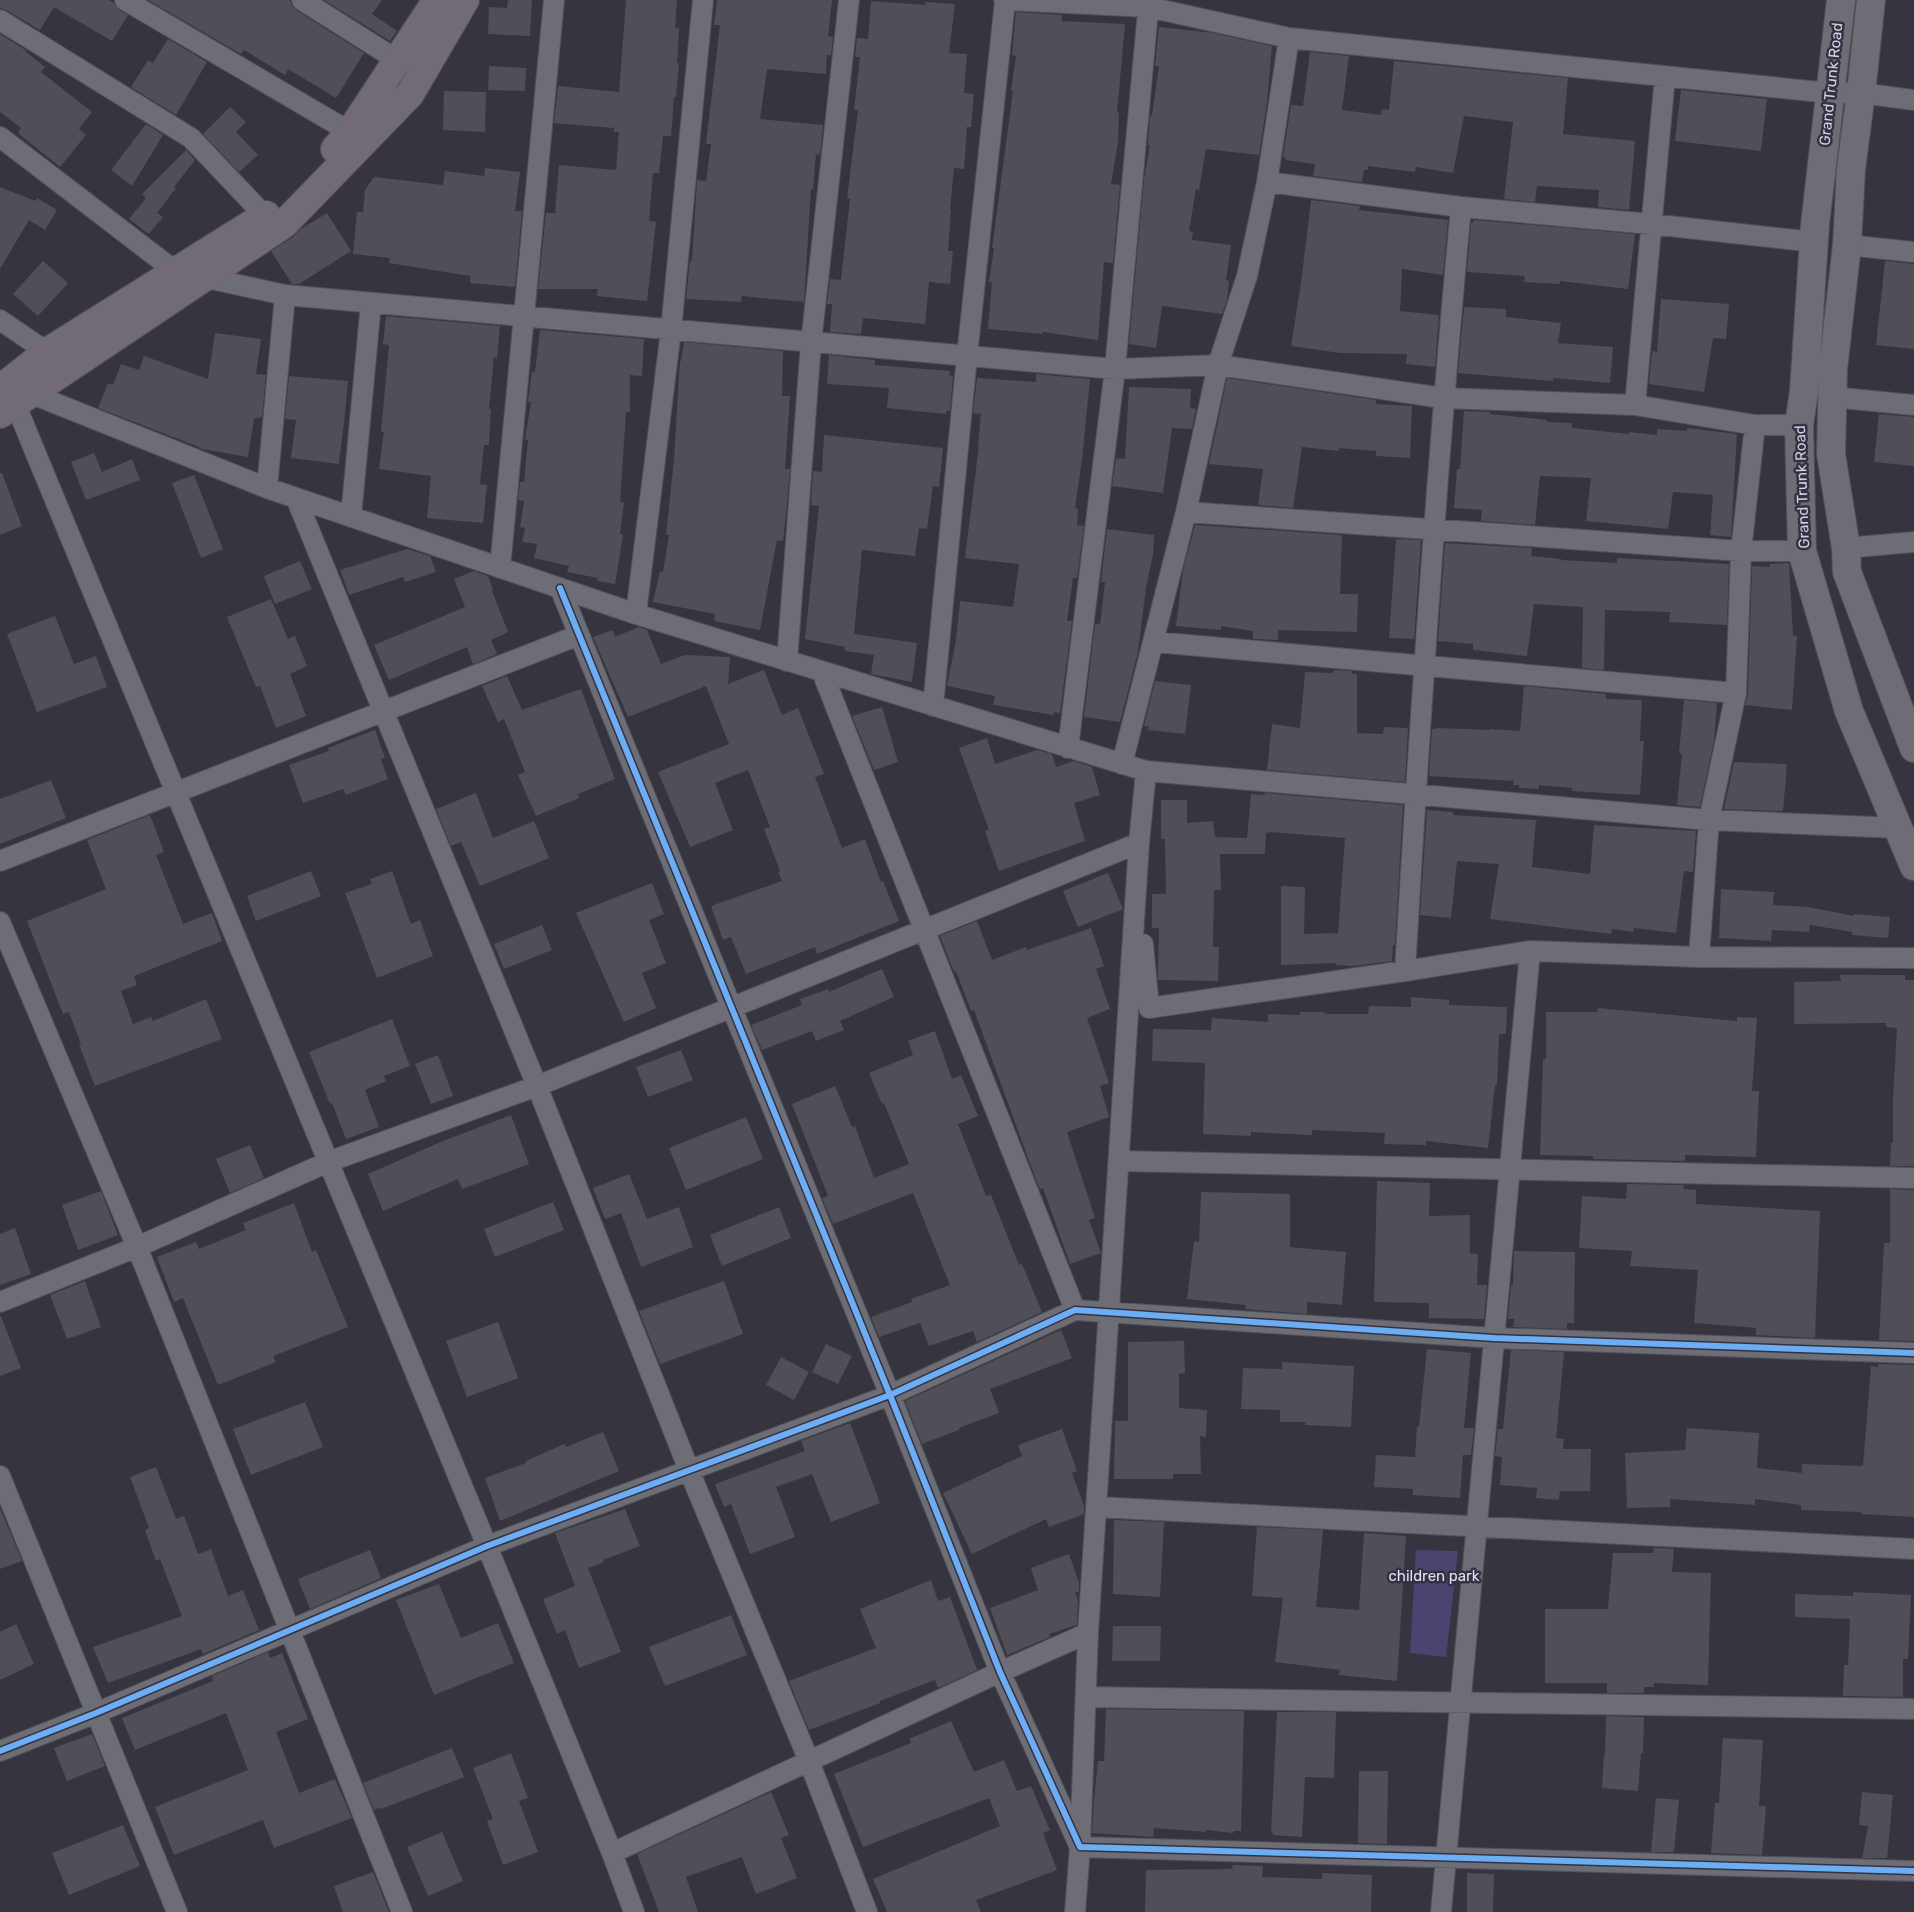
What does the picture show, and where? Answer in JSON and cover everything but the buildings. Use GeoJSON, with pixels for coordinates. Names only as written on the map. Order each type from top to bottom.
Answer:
{"type":"FeatureCollection","features":[{"type":"Feature","properties":{"kind":"main road"},"geometry":{"type":"LineString","coordinates":[[11,397],[47,352],[266,216],[285,200],[350,132],[437,0]]}},
{"type":"Feature","properties":{"kind":"main road"},"geometry":{"type":"LineString","coordinates":[[11,397],[204,278],[284,224],[410,94],[465,0]]}},
{"type":"Feature","properties":{"kind":"main road","name":"Grand Trunk Road"},"geometry":{"type":"LineString","coordinates":[[1841,0],[1814,242],[1804,391],[1799,425],[1802,551],[1849,711],[1914,866]]}},
{"type":"Feature","properties":{"kind":"main road"},"geometry":{"type":"LineString","coordinates":[[1871,0],[1851,170],[1847,245],[1833,369],[1831,454],[1846,548],[1847,572],[1907,711],[1914,748]]}},
{"type":"Feature","properties":{"kind":"street"},"geometry":{"type":"LineString","coordinates":[[126,0],[350,132]]}},
{"type":"Feature","properties":{"kind":"street"},"geometry":{"type":"LineString","coordinates":[[302,0],[397,60]]}},
{"type":"Feature","properties":{"kind":"street"},"geometry":{"type":"LineString","coordinates":[[500,568],[554,0]]}},
{"type":"Feature","properties":{"kind":"street"},"geometry":{"type":"LineString","coordinates":[[636,614],[671,330],[703,0]]}},
{"type":"Feature","properties":{"kind":"street"},"geometry":{"type":"LineString","coordinates":[[787,661],[811,343],[849,0]]}},
{"type":"Feature","properties":{"kind":"street"},"geometry":{"type":"LineString","coordinates":[[933,706],[1004,0],[1148,4],[1289,38],[1914,100]]}},
{"type":"Feature","properties":{"kind":"street"},"geometry":{"type":"LineString","coordinates":[[1068,748],[1116,369],[1148,4]]}},
{"type":"Feature","properties":{"kind":"street"},"geometry":{"type":"LineString","coordinates":[[0,20],[191,138],[266,216]]}},
{"type":"Feature","properties":{"kind":"street"},"geometry":{"type":"LineString","coordinates":[[1122,764],[1186,512],[1218,365],[1247,276],[1267,182],[1289,38]]}},
{"type":"Feature","properties":{"kind":"street"},"geometry":{"type":"LineString","coordinates":[[1635,405],[1665,76]]}},
{"type":"Feature","properties":{"kind":"street"},"geometry":{"type":"LineString","coordinates":[[0,137],[175,271],[285,295],[1116,369],[1218,365],[1443,398],[1635,405],[1756,425],[1799,425]]}},
{"type":"Feature","properties":{"kind":"street"},"geometry":{"type":"LineString","coordinates":[[1267,182],[1461,207],[1651,224],[1814,242]]}},
{"type":"Feature","properties":{"kind":"street"},"geometry":{"type":"LineString","coordinates":[[1405,971],[1433,529],[1461,207]]}},
{"type":"Feature","properties":{"kind":"street"},"geometry":{"type":"LineString","coordinates":[[1847,245],[1914,252]]}},
{"type":"Feature","properties":{"kind":"street"},"geometry":{"type":"LineString","coordinates":[[267,488],[285,295]]}},
{"type":"Feature","properties":{"kind":"street"},"geometry":{"type":"LineString","coordinates":[[351,517],[371,303]]}},
{"type":"Feature","properties":{"kind":"street"},"geometry":{"type":"LineString","coordinates":[[0,320],[47,352]]}},
{"type":"Feature","properties":{"kind":"street"},"geometry":{"type":"LineString","coordinates":[[11,397],[267,488],[636,614],[1146,771],[1709,820],[1899,828]]}},
{"type":"Feature","properties":{"kind":"street"},"geometry":{"type":"LineString","coordinates":[[11,397],[487,1546],[612,1853],[634,1912]]}},
{"type":"Feature","properties":{"kind":"street"},"geometry":{"type":"LineString","coordinates":[[1832,397],[1914,405]]}},
{"type":"Feature","properties":{"kind":"street"},"geometry":{"type":"LineString","coordinates":[[1699,957],[1709,820],[1736,692],[1741,551],[1756,425]]}},
{"type":"Feature","properties":{"kind":"street"},"geometry":{"type":"LineString","coordinates":[[296,498],[538,1086],[689,1470],[809,1761],[867,1912]]}},
{"type":"Feature","properties":{"kind":"street"},"geometry":{"type":"LineString","coordinates":[[1186,512],[1741,551],[1802,551]]}},
{"type":"Feature","properties":{"kind":"street"},"geometry":{"type":"LineString","coordinates":[[1846,548],[1914,542]]}},
{"type":"Feature","properties":{"kind":"street"},"geometry":{"type":"LineString","coordinates":[[560,588],[890,1395],[1000,1672],[1080,1848]]}},
{"type":"Feature","properties":{"kind":"street"},"geometry":{"type":"LineString","coordinates":[[0,861],[579,635]]}},
{"type":"Feature","properties":{"kind":"street"},"geometry":{"type":"LineString","coordinates":[[1154,642],[1736,692]]}},
{"type":"Feature","properties":{"kind":"street"},"geometry":{"type":"LineString","coordinates":[[822,672],[1075,1310]]}},
{"type":"Feature","properties":{"kind":"street"},"geometry":{"type":"LineString","coordinates":[[1075,1912],[1080,1848],[1088,1633],[1139,842],[1146,771]]}},
{"type":"Feature","properties":{"kind":"street"},"geometry":{"type":"LineString","coordinates":[[0,1302],[137,1248],[328,1162],[538,1086],[1139,842]]}},
{"type":"Feature","properties":{"kind":"street"},"geometry":{"type":"LineString","coordinates":[[1137,885],[1149,1008],[1405,971],[1530,950],[1699,957],[1914,958]]}},
{"type":"Feature","properties":{"kind":"street"},"geometry":{"type":"LineString","coordinates":[[0,922],[137,1248],[402,1912]]}},
{"type":"Feature","properties":{"kind":"street"},"geometry":{"type":"LineString","coordinates":[[1441,1912],[1530,950]]}},
{"type":"Feature","properties":{"kind":"street"},"geometry":{"type":"LineString","coordinates":[[1119,1161],[1914,1178]]}},
{"type":"Feature","properties":{"kind":"street"},"geometry":{"type":"LineString","coordinates":[[0,1751],[96,1713],[487,1546],[890,1395],[1075,1310],[1494,1338],[1914,1353]]}},
{"type":"Feature","properties":{"kind":"street"},"geometry":{"type":"LineString","coordinates":[[0,1476],[177,1912]]}},
{"type":"Feature","properties":{"kind":"street"},"geometry":{"type":"LineString","coordinates":[[1097,1507],[1914,1549]]}},
{"type":"Feature","properties":{"kind":"street"},"geometry":{"type":"LineString","coordinates":[[612,1853],[1000,1672],[1088,1633]]}},
{"type":"Feature","properties":{"kind":"street"},"geometry":{"type":"LineString","coordinates":[[1086,1697],[1914,1709]]}},
{"type":"Feature","properties":{"kind":"street"},"geometry":{"type":"LineString","coordinates":[[1080,1848],[1914,1871]]}},
{"type":"Feature","properties":{"kind":"green space","name":"children park"},"geometry":{"type":"Polygon","coordinates":[[[1416,1550],[1458,1551],[1446,1657],[1410,1653],[1416,1550]]]}},
{"type":"Feature","properties":{"kind":"cycle path"},"geometry":{"type":"LineString","coordinates":[[560,588],[890,1395],[1000,1672],[1080,1847],[1914,1871]]}},
{"type":"Feature","properties":{"kind":"cycle path"},"geometry":{"type":"LineString","coordinates":[[0,1751],[96,1713],[487,1546],[890,1395],[1075,1310],[1494,1338],[1914,1353]]}}]}
